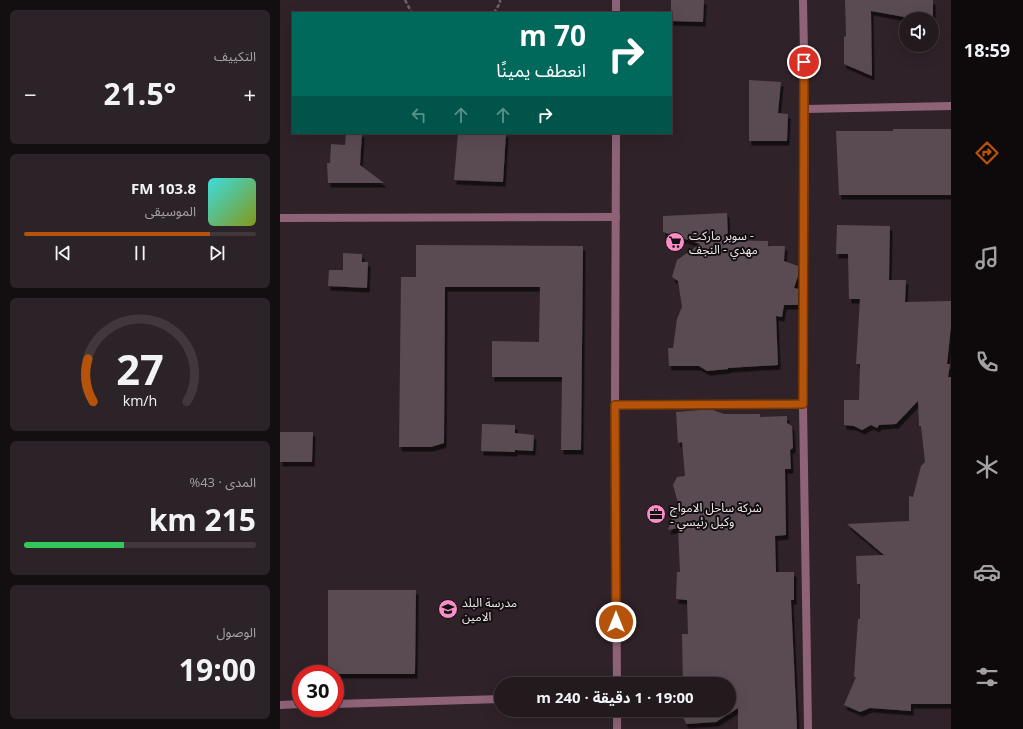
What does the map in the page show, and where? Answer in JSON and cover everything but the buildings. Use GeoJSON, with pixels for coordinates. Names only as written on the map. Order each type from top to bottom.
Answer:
{"type":"FeatureCollection","features":[{"type":"Feature","properties":{"kind":"street"},"geometry":{"type":"LineString","coordinates":[[616,0],[616,12]]}},
{"type":"Feature","properties":{"kind":"street"},"geometry":{"type":"LineString","coordinates":[[803,0],[805,108],[803,404],[808,729]]}},
{"type":"Feature","properties":{"kind":"street"},"geometry":{"type":"LineString","coordinates":[[805,108],[951,106]]}},
{"type":"Feature","properties":{"kind":"street"},"geometry":{"type":"LineString","coordinates":[[616,134],[615,405],[617,677]]}},
{"type":"Feature","properties":{"kind":"street"},"geometry":{"type":"LineString","coordinates":[[280,218],[616,217]]}},
{"type":"Feature","properties":{"kind":"street"},"geometry":{"type":"LineString","coordinates":[[615,405],[803,404]]}},
{"type":"Feature","properties":{"kind":"street"},"geometry":{"type":"LineString","coordinates":[[344,704],[494,699]]}},
{"type":"Feature","properties":{"kind":"street"},"geometry":{"type":"LineString","coordinates":[[280,705],[292,704]]}},
{"type":"Feature","properties":{"kind":"street"},"geometry":{"type":"LineString","coordinates":[[617,717],[617,729]]}},
{"type":"Feature","properties":{"kind":"path"},"geometry":{"type":"LineString","coordinates":[[405,0],[411,12]]}},
{"type":"Feature","properties":{"kind":"path"},"geometry":{"type":"LineString","coordinates":[[495,12],[500,3],[500,0]]}},
{"type":"Feature","properties":{"kind":"place","name":"سوبر ماركت - مهدي - النجف"},"geometry":{"type":"Point","coordinates":[675,242]}},
{"type":"Feature","properties":{"kind":"place","name":"شركة ساحل الامواج - وكيل رئيسي"},"geometry":{"type":"Point","coordinates":[656,514]}},
{"type":"Feature","properties":{"kind":"place","name":"مدرسة البلد الامين"},"geometry":{"type":"Point","coordinates":[448,609]}},
{"type":"Feature","properties":{"kind":"route"},"geometry":{"type":"LineString","coordinates":[[616,622],[615,405],[803,404],[804,62]]}}]}
